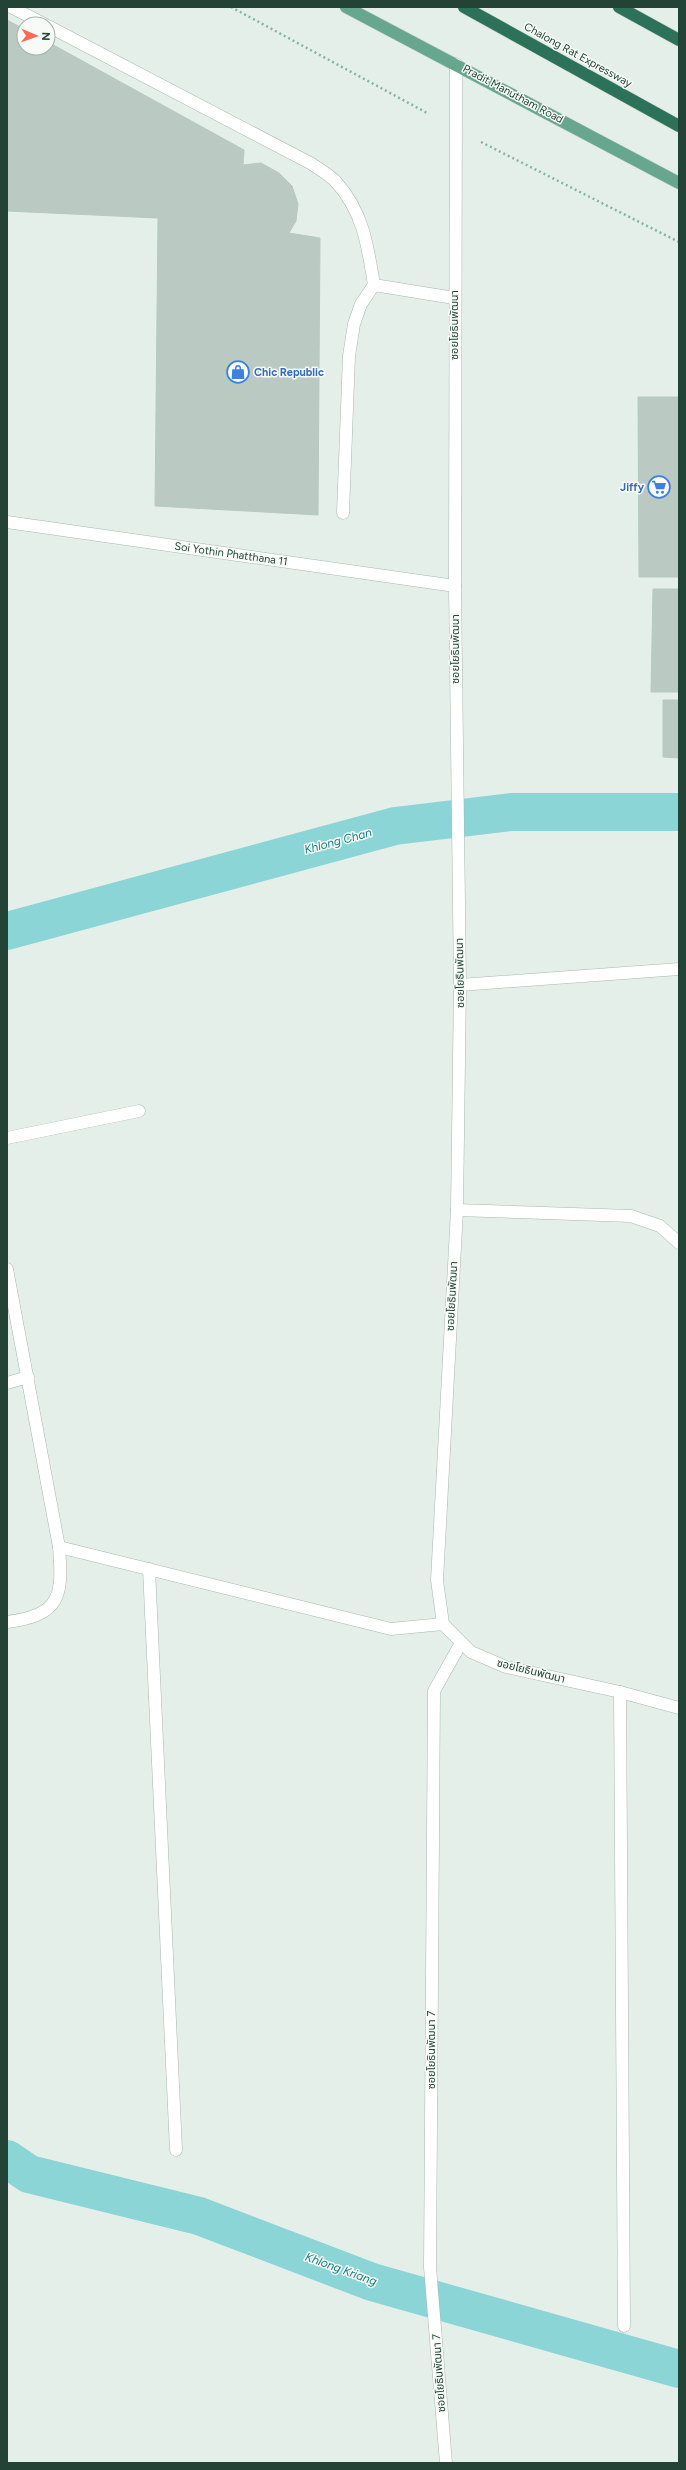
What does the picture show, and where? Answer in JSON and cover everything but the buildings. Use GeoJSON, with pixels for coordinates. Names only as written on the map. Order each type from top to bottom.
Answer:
{"type":"FeatureCollection","features":[{"type":"Feature","properties":{"kind":"highway","name":"Chalong Rat Expressway"},"geometry":{"type":"LineString","coordinates":[[464,7],[679,126]]}},
{"type":"Feature","properties":{"kind":"highway"},"geometry":{"type":"LineString","coordinates":[[619,7],[679,40]]}},
{"type":"Feature","properties":{"kind":"main road","name":"Pradit Manutham Road"},"geometry":{"type":"LineString","coordinates":[[346,7],[679,183]]}},
{"type":"Feature","properties":{"kind":"street"},"geometry":{"type":"LineString","coordinates":[[11,7],[28,16]]}},
{"type":"Feature","properties":{"kind":"street"},"geometry":{"type":"LineString","coordinates":[[56,30],[312,164],[336,182],[356,208],[367,240],[374,284],[361,304],[354,324],[349,356],[343,513]]}},
{"type":"Feature","properties":{"kind":"street","name":"ซอยโยธินพัฒนา"},"geometry":{"type":"LineString","coordinates":[[456,64],[454,298],[455,586],[456,778],[460,985],[457,1210],[437,1580],[443,1624],[470,1652],[506,1667],[620,1692],[679,1708]]}},
{"type":"Feature","properties":{"kind":"street"},"geometry":{"type":"LineString","coordinates":[[374,284],[454,298]]}},
{"type":"Feature","properties":{"kind":"street","name":"Soi Yothin Phatthana 11"},"geometry":{"type":"LineString","coordinates":[[7,522],[455,586]]}},
{"type":"Feature","properties":{"kind":"street"},"geometry":{"type":"LineString","coordinates":[[460,985],[679,969]]}},
{"type":"Feature","properties":{"kind":"street"},"geometry":{"type":"LineString","coordinates":[[7,1138],[139,1111]]}},
{"type":"Feature","properties":{"kind":"street"},"geometry":{"type":"LineString","coordinates":[[457,1210],[631,1216],[660,1226],[679,1243]]}},
{"type":"Feature","properties":{"kind":"street"},"geometry":{"type":"LineString","coordinates":[[7,1268],[60,1547],[62,1579],[58,1597],[46,1610],[30,1619],[7,1622]]}},
{"type":"Feature","properties":{"kind":"street"},"geometry":{"type":"LineString","coordinates":[[7,1383],[28,1377]]}},
{"type":"Feature","properties":{"kind":"street"},"geometry":{"type":"LineString","coordinates":[[60,1547],[391,1628],[443,1624]]}},
{"type":"Feature","properties":{"kind":"street"},"geometry":{"type":"LineString","coordinates":[[149,1569],[176,2150]]}},
{"type":"Feature","properties":{"kind":"street","name":"ซอยโยธินพัฒนา 7"},"geometry":{"type":"LineString","coordinates":[[446,2463],[430,2267],[434,1691],[461,1643]]}},
{"type":"Feature","properties":{"kind":"street"},"geometry":{"type":"LineString","coordinates":[[620,1692],[624,2326]]}},
{"type":"Feature","properties":{"kind":"waterway","name":"Khlong Chan"},"geometry":{"type":"LineString","coordinates":[[7,931],[395,826],[511,812],[679,812]]}},
{"type":"Feature","properties":{"kind":"waterway","name":"Khlong Kriang"},"geometry":{"type":"LineString","coordinates":[[7,2159],[29,2174],[199,2216],[372,2282],[679,2369]]}},
{"type":"Feature","properties":{"kind":"place","name":"Chic Republic"},"geometry":{"type":"Point","coordinates":[238,372]}},
{"type":"Feature","properties":{"kind":"place","name":"Jiffy"},"geometry":{"type":"Point","coordinates":[659,487]}}]}
